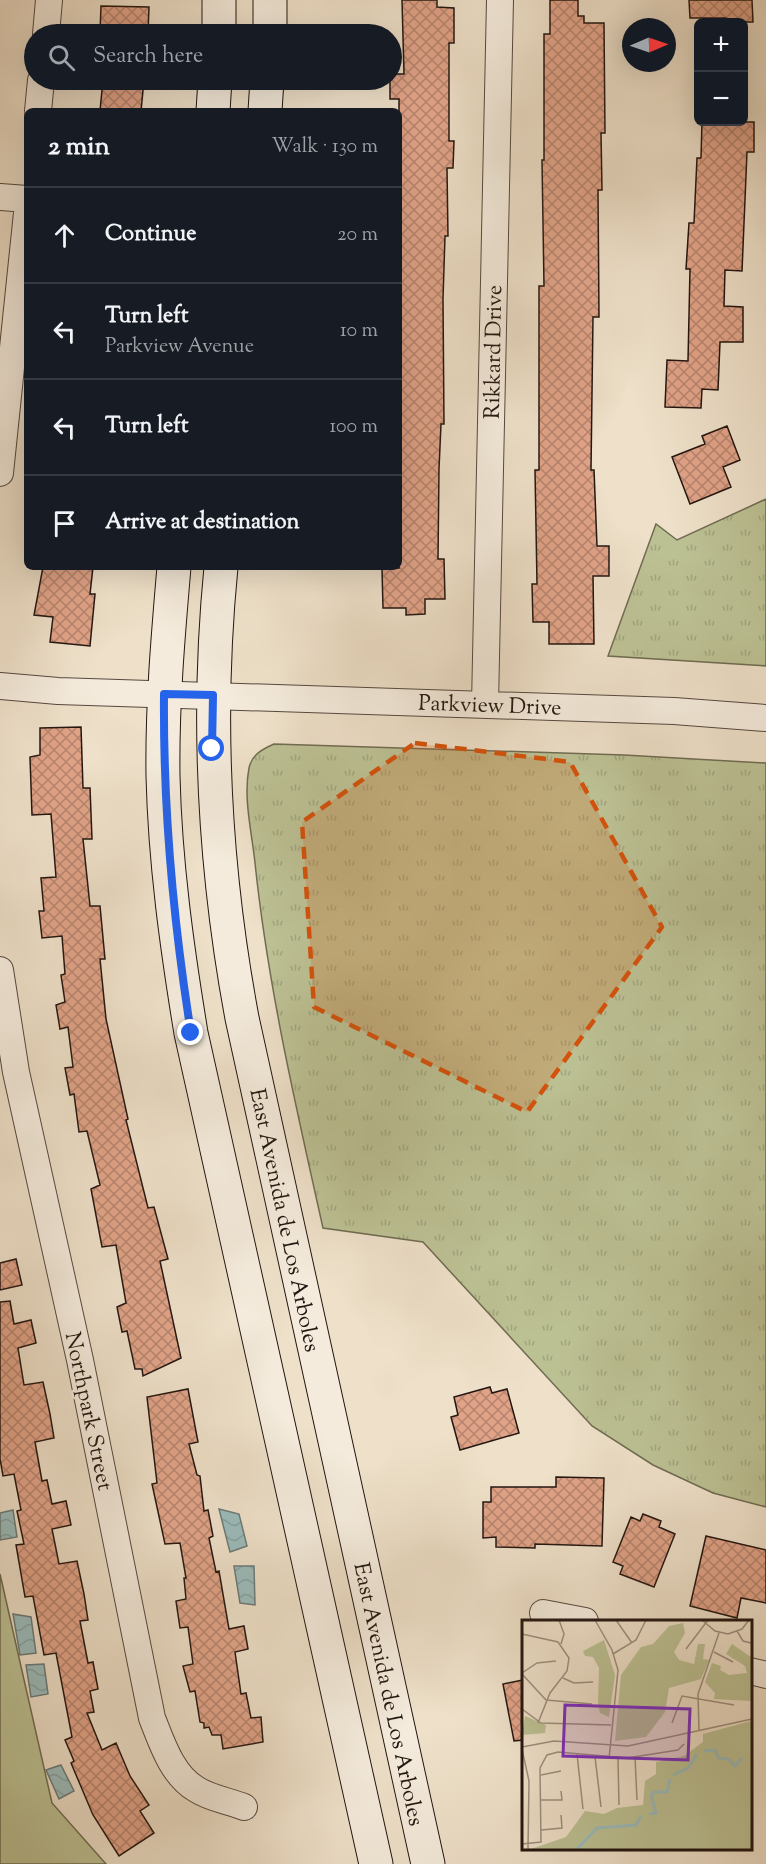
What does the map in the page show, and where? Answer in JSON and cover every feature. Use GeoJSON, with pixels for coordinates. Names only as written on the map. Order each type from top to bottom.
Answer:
{"type":"FeatureCollection","features":[{"type":"Feature","properties":{"kind":"main road"},"geometry":{"type":"LineString","coordinates":[[219,0],[219,24]]}},
{"type":"Feature","properties":{"kind":"main road"},"geometry":{"type":"LineString","coordinates":[[270,0],[270,24]]}},
{"type":"Feature","properties":{"kind":"main road"},"geometry":{"type":"LineString","coordinates":[[213,108],[214,90]]}},
{"type":"Feature","properties":{"kind":"main road"},"geometry":{"type":"LineString","coordinates":[[265,108],[266,90]]}},
{"type":"Feature","properties":{"kind":"main road"},"geometry":{"type":"LineString","coordinates":[[174,570],[164,694],[163,776],[171,896],[191,1033],[376,1864]]}},
{"type":"Feature","properties":{"kind":"main road","name":"East Avenida de Los Arboles"},"geometry":{"type":"LineString","coordinates":[[221,570],[212,753],[219,875],[237,995],[428,1864]]}},
{"type":"Feature","properties":{"kind":"street"},"geometry":{"type":"LineString","coordinates":[[47,24],[49,0]]}},
{"type":"Feature","properties":{"kind":"street","name":"Rikkard Drive"},"geometry":{"type":"LineString","coordinates":[[485,704],[500,0]]}},
{"type":"Feature","properties":{"kind":"street"},"geometry":{"type":"LineString","coordinates":[[38,108],[40,90]]}},
{"type":"Feature","properties":{"kind":"street"},"geometry":{"type":"LineString","coordinates":[[0,197],[24,200]]}},
{"type":"Feature","properties":{"kind":"street"},"geometry":{"type":"LineString","coordinates":[[0,473],[24,241]]}},
{"type":"Feature","properties":{"kind":"street","name":"Parkview Drive"},"geometry":{"type":"LineString","coordinates":[[0,686],[164,694],[485,704],[766,718]]}},
{"type":"Feature","properties":{"kind":"street","name":"Northpark Street"},"geometry":{"type":"LineString","coordinates":[[0,970],[8,1074],[80,1360],[152,1718],[171,1761],[183,1779],[196,1790],[244,1806]]}},
{"type":"Feature","properties":{"kind":"street"},"geometry":{"type":"LineString","coordinates":[[543,1612],[580,1620]]}},
{"type":"Feature","properties":{"kind":"street"},"geometry":{"type":"LineString","coordinates":[[751,1671],[766,1675]]}},
{"type":"Feature","properties":{"kind":"highlighted area"},"geometry":{"type":"Polygon","coordinates":[[[415,743],[570,762],[662,927],[527,1112],[314,1007],[302,822],[415,743]]]}},
{"type":"Feature","properties":{"kind":"green space"},"geometry":{"type":"Polygon","coordinates":[[[766,499],[766,666],[608,656],[656,524],[677,540],[766,499]]]}},
{"type":"Feature","properties":{"kind":"green space"},"geometry":{"type":"Polygon","coordinates":[[[274,744],[624,755],[766,763],[766,1507],[713,1493],[653,1465],[592,1426],[423,1242],[323,1228],[275,1001],[249,816],[247,779],[250,763],[258,753],[274,744]]]}},
{"type":"Feature","properties":{"kind":"green space"},"geometry":{"type":"Polygon","coordinates":[[[0,1574],[52,1803],[106,1864],[0,1864],[0,1574]]]}},
{"type":"Feature","properties":{"kind":"water"},"geometry":{"type":"Polygon","coordinates":[[[219,1509],[239,1514],[247,1546],[230,1552],[219,1509]]]}},
{"type":"Feature","properties":{"kind":"water"},"geometry":{"type":"Polygon","coordinates":[[[13,1510],[17,1537],[0,1540],[0,1513],[13,1510]]]}},
{"type":"Feature","properties":{"kind":"water"},"geometry":{"type":"Polygon","coordinates":[[[234,1566],[254,1566],[255,1605],[240,1603],[234,1566]]]}},
{"type":"Feature","properties":{"kind":"water"},"geometry":{"type":"Polygon","coordinates":[[[13,1614],[31,1617],[36,1653],[20,1655],[13,1614]]]}},
{"type":"Feature","properties":{"kind":"water"},"geometry":{"type":"Polygon","coordinates":[[[44,1664],[48,1694],[31,1697],[26,1665],[44,1664]]]}},
{"type":"Feature","properties":{"kind":"water"},"geometry":{"type":"Polygon","coordinates":[[[61,1765],[74,1791],[59,1799],[46,1770],[61,1765]]]}},
{"type":"Feature","properties":{"kind":"building"},"geometry":{"type":"Polygon","coordinates":[[[402,0],[437,0],[437,7],[454,8],[454,43],[449,43],[449,141],[454,141],[453,168],[447,168],[448,236],[445,236],[443,299],[444,424],[441,424],[439,469],[438,559],[444,559],[445,599],[425,599],[425,614],[406,615],[406,608],[383,608],[382,570],[402,570],[402,108],[399,108],[399,99],[390,99],[390,90],[402,90],[402,74],[404,74],[402,0]]]}},
{"type":"Feature","properties":{"kind":"building"},"geometry":{"type":"Polygon","coordinates":[[[550,0],[578,0],[578,16],[584,16],[584,23],[604,23],[605,133],[601,133],[602,190],[598,190],[599,317],[593,317],[591,470],[594,470],[597,546],[609,546],[609,576],[593,576],[594,644],[549,644],[549,622],[533,622],[532,584],[537,584],[535,470],[539,470],[539,286],[544,286],[542,160],[544,160],[544,34],[550,34],[550,0]]]}},
{"type":"Feature","properties":{"kind":"building"},"geometry":{"type":"Polygon","coordinates":[[[689,0],[752,0],[753,22],[748,22],[748,18],[690,18],[689,0]]]}},
{"type":"Feature","properties":{"kind":"building"},"geometry":{"type":"Polygon","coordinates":[[[101,6],[149,7],[148,24],[100,24],[101,6]]]}},
{"type":"Feature","properties":{"kind":"building"},"geometry":{"type":"Polygon","coordinates":[[[102,90],[143,90],[141,108],[100,108],[102,90]]]}},
{"type":"Feature","properties":{"kind":"building"},"geometry":{"type":"Polygon","coordinates":[[[748,122],[754,122],[754,152],[747,152],[742,271],[725,270],[724,306],[743,307],[743,342],[720,342],[718,390],[702,389],[701,408],[665,407],[667,360],[688,361],[690,269],[686,269],[689,223],[694,223],[697,158],[701,158],[702,126],[748,126],[748,122]]]}},
{"type":"Feature","properties":{"kind":"building"},"geometry":{"type":"Polygon","coordinates":[[[727,426],[740,460],[723,467],[731,487],[690,504],[672,457],[705,444],[702,436],[727,426]]]}},
{"type":"Feature","properties":{"kind":"building"},"geometry":{"type":"Polygon","coordinates":[[[42,570],[93,570],[90,594],[95,594],[90,646],[50,642],[53,617],[34,615],[42,570]]]}},
{"type":"Feature","properties":{"kind":"building"},"geometry":{"type":"Polygon","coordinates":[[[81,727],[83,788],[90,788],[92,839],[83,839],[90,906],[100,906],[105,959],[100,959],[106,1019],[128,1119],[126,1120],[148,1208],[154,1207],[168,1259],[160,1261],[181,1358],[143,1376],[142,1369],[135,1369],[127,1331],[122,1332],[117,1307],[126,1303],[116,1245],[102,1247],[91,1189],[100,1185],[87,1131],[79,1132],[74,1094],[70,1095],[65,1068],[73,1067],[68,1027],[60,1029],[56,1005],[65,1002],[61,975],[65,974],[62,936],[42,938],[39,911],[44,911],[41,878],[56,877],[51,814],[32,815],[30,757],[40,755],[40,728],[81,727]]]}},
{"type":"Feature","properties":{"kind":"building"},"geometry":{"type":"Polygon","coordinates":[[[16,1259],[22,1285],[0,1290],[0,1263],[16,1259]]]}},
{"type":"Feature","properties":{"kind":"building"},"geometry":{"type":"Polygon","coordinates":[[[10,1301],[14,1324],[31,1320],[36,1343],[18,1348],[24,1385],[43,1382],[50,1414],[54,1438],[35,1442],[42,1481],[47,1480],[52,1504],[66,1501],[71,1525],[52,1529],[59,1564],[77,1561],[84,1594],[88,1620],[80,1621],[88,1663],[93,1662],[98,1689],[90,1691],[94,1712],[87,1713],[102,1750],[116,1743],[130,1776],[149,1805],[140,1811],[154,1833],[119,1856],[93,1815],[71,1763],[74,1761],[65,1740],[72,1737],[56,1653],[44,1655],[33,1596],[25,1597],[16,1545],[24,1544],[17,1511],[21,1510],[14,1474],[3,1476],[0,1459],[0,1302],[10,1301]]]}},
{"type":"Feature","properties":{"kind":"building"},"geometry":{"type":"Polygon","coordinates":[[[490,1387],[492,1393],[507,1389],[519,1433],[460,1450],[451,1417],[458,1415],[454,1397],[490,1387]]]}},
{"type":"Feature","properties":{"kind":"building"},"geometry":{"type":"Polygon","coordinates":[[[188,1389],[198,1442],[189,1444],[197,1475],[200,1476],[204,1511],[208,1510],[213,1536],[209,1538],[216,1572],[219,1571],[229,1629],[244,1626],[248,1649],[235,1652],[241,1694],[246,1693],[251,1718],[261,1717],[263,1742],[223,1749],[221,1735],[212,1735],[209,1727],[204,1728],[204,1723],[200,1722],[195,1691],[190,1692],[183,1666],[193,1664],[188,1627],[180,1628],[176,1601],[186,1599],[184,1578],[186,1578],[180,1543],[165,1544],[152,1484],[157,1483],[147,1397],[188,1389]]]}},
{"type":"Feature","properties":{"kind":"building"},"geometry":{"type":"Polygon","coordinates":[[[556,1477],[604,1478],[602,1546],[535,1544],[535,1548],[496,1547],[496,1537],[483,1538],[483,1502],[491,1502],[491,1487],[556,1487],[556,1477]]]}},
{"type":"Feature","properties":{"kind":"building"},"geometry":{"type":"Polygon","coordinates":[[[643,1514],[661,1521],[659,1527],[675,1534],[654,1587],[620,1574],[623,1566],[613,1562],[631,1517],[640,1521],[643,1514]]]}},
{"type":"Feature","properties":{"kind":"building"},"geometry":{"type":"Polygon","coordinates":[[[706,1536],[766,1550],[766,1603],[741,1598],[737,1618],[690,1606],[706,1536]]]}},
{"type":"Feature","properties":{"kind":"building"},"geometry":{"type":"Polygon","coordinates":[[[522,1680],[522,1740],[514,1741],[503,1684],[522,1680]]]}},
{"type":"Feature","properties":{"kind":"route"},"geometry":{"type":"LineString","coordinates":[[191,1033],[171,896],[163,776],[164,694],[213,695],[212,749]]}}]}
